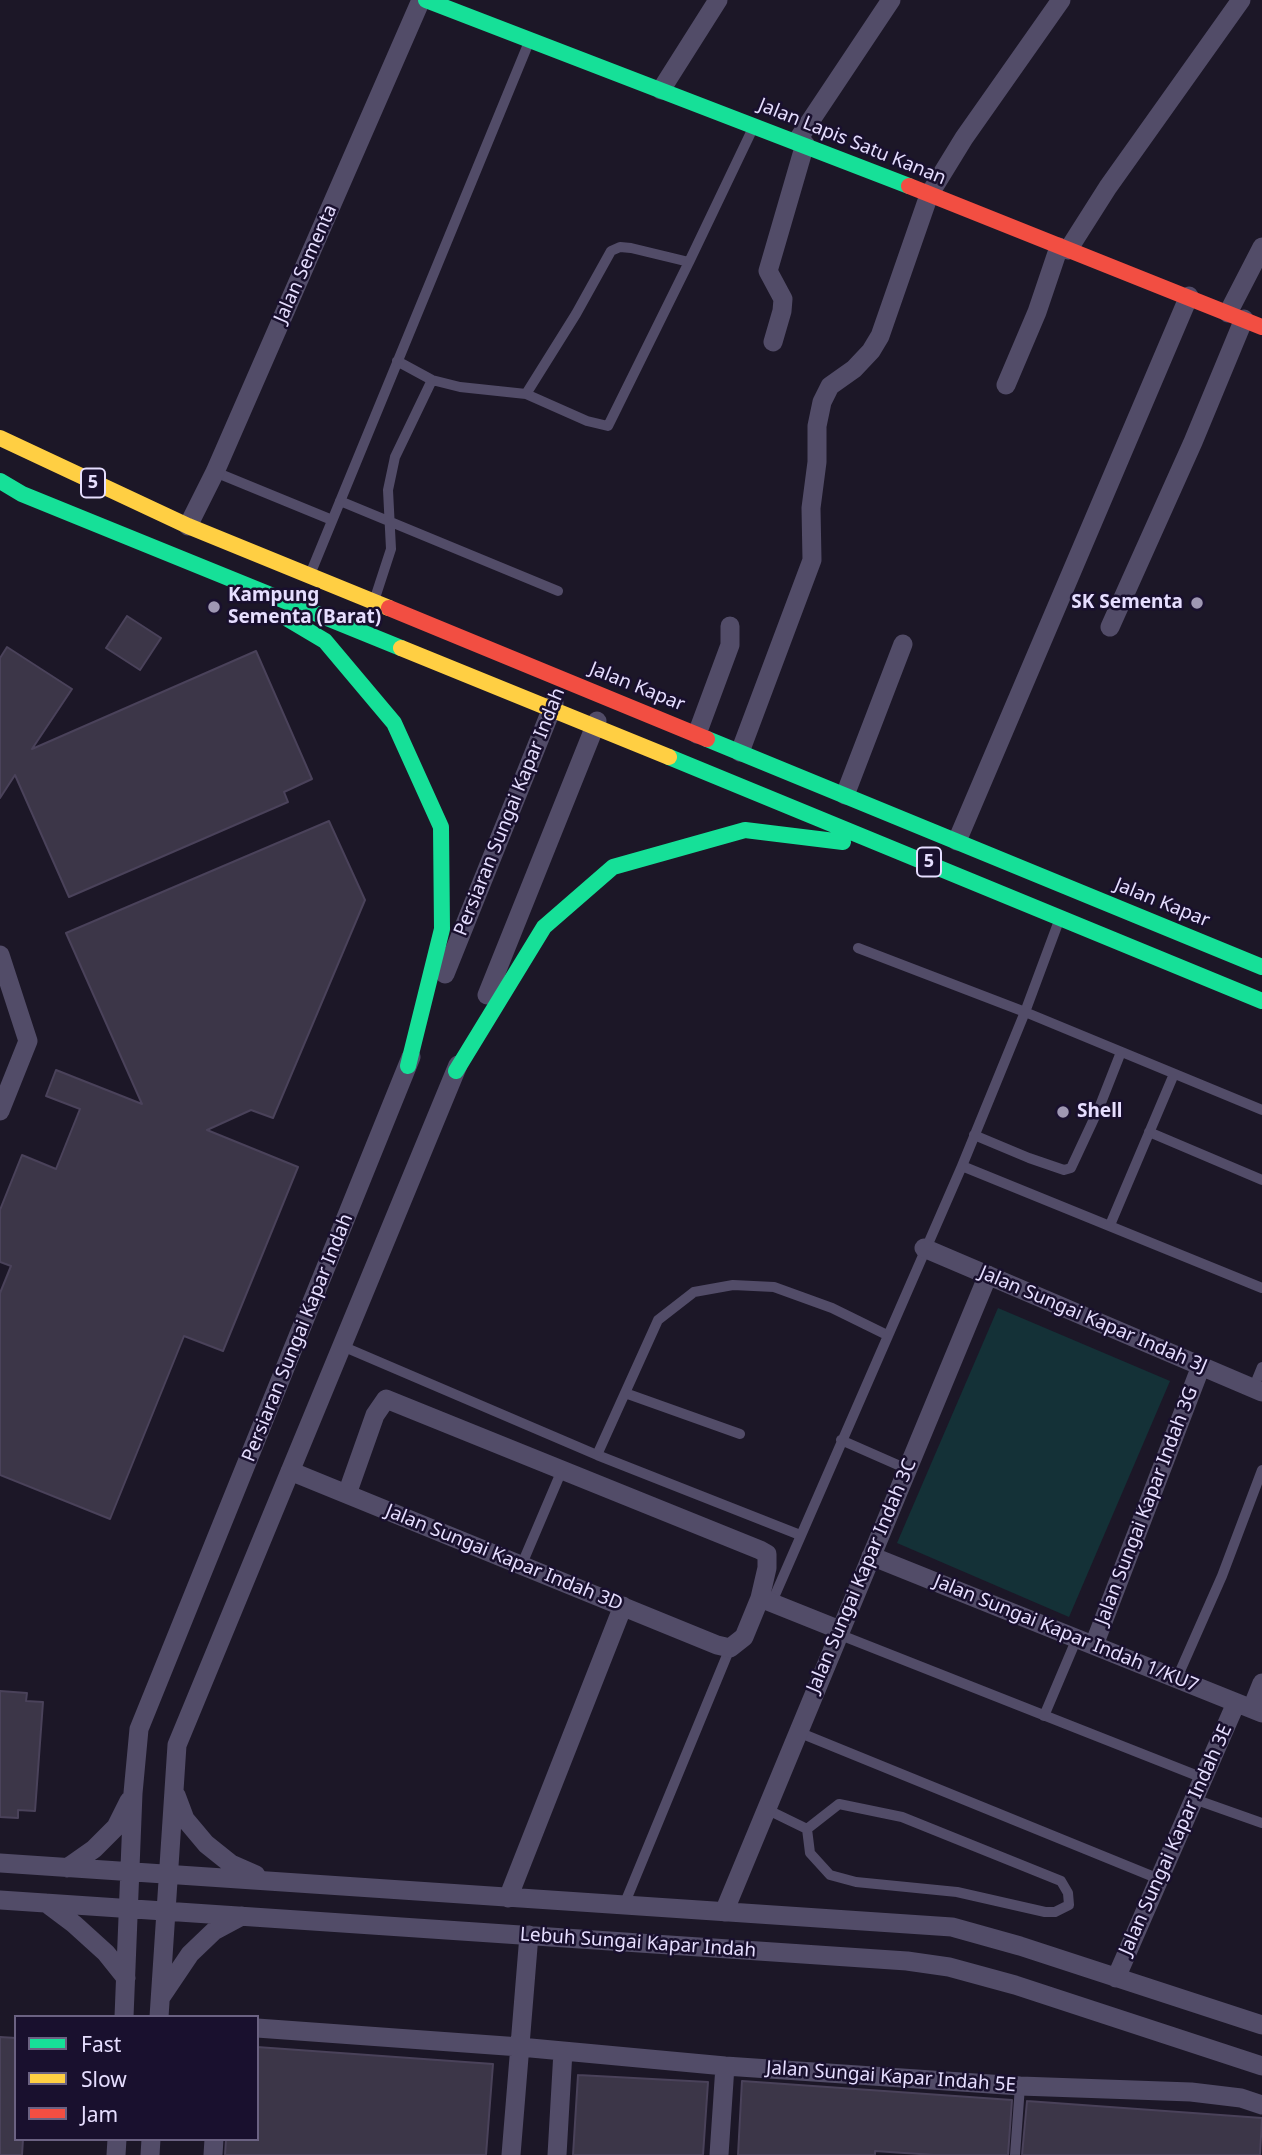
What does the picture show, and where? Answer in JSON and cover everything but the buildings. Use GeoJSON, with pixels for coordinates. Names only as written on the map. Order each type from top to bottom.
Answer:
{"type":"FeatureCollection","features":[{"type":"Feature","properties":{"kind":"main road","name":"Jalan Lapis Satu Kanan"},"geometry":{"type":"LineString","coordinates":[[423,0],[801,143],[1244,320]]}},
{"type":"Feature","properties":{"kind":"main road","name":"Jalan Kapar"},"geometry":{"type":"LineString","coordinates":[[0,438],[188,526],[1262,967]]}},
{"type":"Feature","properties":{"kind":"main road","name":"5"},"geometry":{"type":"LineString","coordinates":[[0,481],[22,494],[980,883],[1059,919],[1262,1001]]}},
{"type":"Feature","properties":{"kind":"main road"},"geometry":{"type":"LineString","coordinates":[[188,562],[325,641],[394,723],[441,827],[442,929],[408,1066]]}},
{"type":"Feature","properties":{"kind":"main road"},"geometry":{"type":"LineString","coordinates":[[456,1071],[544,928],[613,867],[745,830],[831,839],[980,883]]}},
{"type":"Feature","properties":{"kind":"street","name":"Jalan Sementa"},"geometry":{"type":"LineString","coordinates":[[188,526],[215,472],[423,0]]}},
{"type":"Feature","properties":{"kind":"street"},"geometry":{"type":"LineString","coordinates":[[662,90],[718,0]]}},
{"type":"Feature","properties":{"kind":"street"},"geometry":{"type":"LineString","coordinates":[[773,342],[783,299],[768,271],[801,143],[891,0]]}},
{"type":"Feature","properties":{"kind":"street"},"geometry":{"type":"LineString","coordinates":[[740,752],[812,560],[811,508],[817,462],[817,426],[822,402],[830,386],[854,369],[871,351],[880,336],[929,195],[964,138],[1061,0]]}},
{"type":"Feature","properties":{"kind":"street"},"geometry":{"type":"LineString","coordinates":[[1006,385],[1063,249],[1241,0]]}},
{"type":"Feature","properties":{"kind":"street"},"geometry":{"type":"LineString","coordinates":[[1110,627],[1244,320],[1262,247]]}},
{"type":"Feature","properties":{"kind":"street"},"geometry":{"type":"LineString","coordinates":[[957,841],[1189,296]]}},
{"type":"Feature","properties":{"kind":"street"},"geometry":{"type":"LineString","coordinates":[[697,734],[730,645],[730,626]]}},
{"type":"Feature","properties":{"kind":"street"},"geometry":{"type":"LineString","coordinates":[[845,795],[903,645]]}},
{"type":"Feature","properties":{"kind":"street","name":"Persiaran Sungai Kapar Indah"},"geometry":{"type":"LineString","coordinates":[[124,2015],[133,1793],[139,1728],[564,680]]}},
{"type":"Feature","properties":{"kind":"street"},"geometry":{"type":"LineString","coordinates":[[159,2008],[177,1745],[456,1071],[607,697]]}},
{"type":"Feature","properties":{"kind":"street"},"geometry":{"type":"LineString","coordinates":[[0,955],[28,1041],[0,1111]]}},
{"type":"Feature","properties":{"kind":"street","name":"Jalan Sungai Kapar Indah 3J"},"geometry":{"type":"LineString","coordinates":[[925,1248],[1258,1391]]}},
{"type":"Feature","properties":{"kind":"street","name":"Jalan Sungai Kapar Indah 3C"},"geometry":{"type":"LineString","coordinates":[[724,1912],[988,1275]]}},
{"type":"Feature","properties":{"kind":"street","name":"Jalan Sungai Kapar Indah 3G"},"geometry":{"type":"LineString","coordinates":[[1085,1642],[1200,1366]]}},
{"type":"Feature","properties":{"kind":"street"},"geometry":{"type":"LineString","coordinates":[[347,1494],[374,1415],[386,1399],[760,1550],[767,1554],[766,1600],[744,1637],[723,1646]]}},
{"type":"Feature","properties":{"kind":"street","name":"Jalan Sungai Kapar Indah 3D"},"geometry":{"type":"LineString","coordinates":[[290,1471],[723,1646]]}},
{"type":"Feature","properties":{"kind":"street","name":"Jalan Sungai Kapar Indah 1/KU7"},"geometry":{"type":"LineString","coordinates":[[871,1556],[1250,1708]]}},
{"type":"Feature","properties":{"kind":"street"},"geometry":{"type":"LineString","coordinates":[[766,1600],[839,1632]]}},
{"type":"Feature","properties":{"kind":"street"},"geometry":{"type":"LineString","coordinates":[[508,1898],[623,1606]]}},
{"type":"Feature","properties":{"kind":"street","name":"Jalan Sungai Kapar Indah 3E"},"geometry":{"type":"LineString","coordinates":[[1116,1978],[1203,1778],[1250,1708],[1262,1683]]}},
{"type":"Feature","properties":{"kind":"street"},"geometry":{"type":"LineString","coordinates":[[174,1788],[185,1819],[206,1844],[231,1864],[270,1882]]}},
{"type":"Feature","properties":{"kind":"street"},"geometry":{"type":"LineString","coordinates":[[67,1868],[94,1849],[116,1827],[133,1793]]}},
{"type":"Feature","properties":{"kind":"street","name":"Lebuh Sungai Kapar Indah"},"geometry":{"type":"LineString","coordinates":[[0,1863],[952,1927],[1262,2025]]}},
{"type":"Feature","properties":{"kind":"street","name":"Lebuh Sungai Kapar Indah"},"geometry":{"type":"LineString","coordinates":[[0,1900],[907,1961],[949,1967],[1016,1985],[1262,2066]]}},
{"type":"Feature","properties":{"kind":"street"},"geometry":{"type":"LineString","coordinates":[[46,1903],[106,1953],[126,1978]]}},
{"type":"Feature","properties":{"kind":"street"},"geometry":{"type":"LineString","coordinates":[[159,2008],[190,1954],[214,1931],[243,1915]]}},
{"type":"Feature","properties":{"kind":"street"},"geometry":{"type":"LineString","coordinates":[[511,2155],[529,1935]]}},
{"type":"Feature","properties":{"kind":"street","name":"Jalan Sungai Kapar Indah 5E"},"geometry":{"type":"LineString","coordinates":[[259,2028],[520,2047],[725,2066],[1020,2086],[1191,2092],[1241,2098],[1262,2105]]}},
{"type":"Feature","properties":{"kind":"street"},"geometry":{"type":"LineString","coordinates":[[557,2155],[563,2051]]}},
{"type":"Feature","properties":{"kind":"street"},"geometry":{"type":"LineString","coordinates":[[719,2155],[725,2066]]}},
{"type":"Feature","properties":{"kind":"lane"},"geometry":{"type":"LineString","coordinates":[[309,576],[530,40]]}},
{"type":"Feature","properties":{"kind":"lane"},"geometry":{"type":"LineString","coordinates":[[397,361],[432,380],[460,387],[526,394],[587,421],[608,426],[754,125]]}},
{"type":"Feature","properties":{"kind":"lane"},"geometry":{"type":"LineString","coordinates":[[526,394],[576,314],[611,251],[620,247],[631,248],[689,262]]}},
{"type":"Feature","properties":{"kind":"lane"},"geometry":{"type":"LineString","coordinates":[[373,601],[391,549],[388,490],[395,457],[432,380]]}},
{"type":"Feature","properties":{"kind":"lane"},"geometry":{"type":"LineString","coordinates":[[215,472],[332,520]]}},
{"type":"Feature","properties":{"kind":"lane"},"geometry":{"type":"LineString","coordinates":[[340,501],[558,591]]}},
{"type":"Feature","properties":{"kind":"lane"},"geometry":{"type":"LineString","coordinates":[[766,1600],[800,1535],[962,1166],[1025,1012],[1059,919]]}},
{"type":"Feature","properties":{"kind":"lane"},"geometry":{"type":"LineString","coordinates":[[858,948],[1025,1012],[1262,1110]]}},
{"type":"Feature","properties":{"kind":"lane"},"geometry":{"type":"LineString","coordinates":[[974,1135],[1064,1170],[1071,1168],[1121,1052]]}},
{"type":"Feature","properties":{"kind":"lane"},"geometry":{"type":"LineString","coordinates":[[1110,1225],[1174,1074]]}},
{"type":"Feature","properties":{"kind":"lane"},"geometry":{"type":"LineString","coordinates":[[1149,1132],[1262,1180]]}},
{"type":"Feature","properties":{"kind":"lane"},"geometry":{"type":"LineString","coordinates":[[962,1166],[1262,1287]]}},
{"type":"Feature","properties":{"kind":"lane"},"geometry":{"type":"LineString","coordinates":[[597,1455],[658,1320],[694,1292],[733,1285],[774,1287],[832,1308],[887,1335]]}},
{"type":"Feature","properties":{"kind":"lane"},"geometry":{"type":"LineString","coordinates":[[342,1346],[597,1455],[800,1535]]}},
{"type":"Feature","properties":{"kind":"lane"},"geometry":{"type":"LineString","coordinates":[[1258,1391],[1262,1367]]}},
{"type":"Feature","properties":{"kind":"lane"},"geometry":{"type":"LineString","coordinates":[[625,1394],[740,1434]]}},
{"type":"Feature","properties":{"kind":"lane"},"geometry":{"type":"LineString","coordinates":[[841,1440],[907,1469]]}},
{"type":"Feature","properties":{"kind":"lane"},"geometry":{"type":"LineString","coordinates":[[523,1564],[562,1470]]}},
{"type":"Feature","properties":{"kind":"lane"},"geometry":{"type":"LineString","coordinates":[[1177,1678],[1222,1576],[1262,1470]]}},
{"type":"Feature","properties":{"kind":"lane"},"geometry":{"type":"LineString","coordinates":[[839,1632],[1203,1778]]}},
{"type":"Feature","properties":{"kind":"lane"},"geometry":{"type":"LineString","coordinates":[[1044,1716],[1085,1642]]}},
{"type":"Feature","properties":{"kind":"lane"},"geometry":{"type":"LineString","coordinates":[[623,1905],[723,1646]]}},
{"type":"Feature","properties":{"kind":"lane"},"geometry":{"type":"LineString","coordinates":[[798,1732],[1159,1879]]}},
{"type":"Feature","properties":{"kind":"lane"},"geometry":{"type":"LineString","coordinates":[[1194,1799],[1262,1823]]}},
{"type":"Feature","properties":{"kind":"lane"},"geometry":{"type":"LineString","coordinates":[[839,1804],[902,1817],[1061,1881],[1068,1893],[1069,1905],[1055,1912],[1045,1912],[957,1892],[856,1882],[830,1875],[810,1853],[807,1829],[839,1804]]}},
{"type":"Feature","properties":{"kind":"lane"},"geometry":{"type":"LineString","coordinates":[[766,1809],[807,1829]]}},
{"type":"Feature","properties":{"kind":"lane"},"geometry":{"type":"LineString","coordinates":[[1015,2155],[1020,2086]]}},
{"type":"Feature","properties":{"kind":"green space"},"geometry":{"type":"Polygon","coordinates":[[[998,1308],[1170,1381],[1069,1617],[897,1543],[998,1308]]]}},
{"type":"Feature","properties":{"kind":"traffic: fast"},"geometry":{"type":"LineString","coordinates":[[426,0],[909,186]]}},
{"type":"Feature","properties":{"kind":"traffic: fast"},"geometry":{"type":"LineString","coordinates":[[0,481],[22,494],[401,648]]}},
{"type":"Feature","properties":{"kind":"traffic: fast"},"geometry":{"type":"LineString","coordinates":[[288,619],[325,641],[394,723],[441,827],[442,929],[408,1066]]}},
{"type":"Feature","properties":{"kind":"traffic: fast"},"geometry":{"type":"LineString","coordinates":[[707,739],[1262,967]]}},
{"type":"Feature","properties":{"kind":"traffic: fast"},"geometry":{"type":"LineString","coordinates":[[669,757],[1262,1001]]}},
{"type":"Feature","properties":{"kind":"traffic: fast"},"geometry":{"type":"LineString","coordinates":[[456,1071],[544,927],[613,867],[745,830],[843,842]]}},
{"type":"Feature","properties":{"kind":"traffic: slow"},"geometry":{"type":"LineString","coordinates":[[0,438],[188,526],[389,608]]}},
{"type":"Feature","properties":{"kind":"traffic: slow"},"geometry":{"type":"LineString","coordinates":[[401,648],[669,757]]}},
{"type":"Feature","properties":{"kind":"traffic: jam"},"geometry":{"type":"LineString","coordinates":[[909,186],[1262,327]]}},
{"type":"Feature","properties":{"kind":"traffic: jam"},"geometry":{"type":"LineString","coordinates":[[389,608],[707,739]]}},
{"type":"Feature","properties":{"kind":"place","name":"SK Sementa"},"geometry":{"type":"Point","coordinates":[1197,603]}},
{"type":"Feature","properties":{"kind":"place","name":"Kampung Sementa (Barat)"},"geometry":{"type":"Point","coordinates":[214,607]}},
{"type":"Feature","properties":{"kind":"place","name":"Shell"},"geometry":{"type":"Point","coordinates":[1063,1112]}}]}
